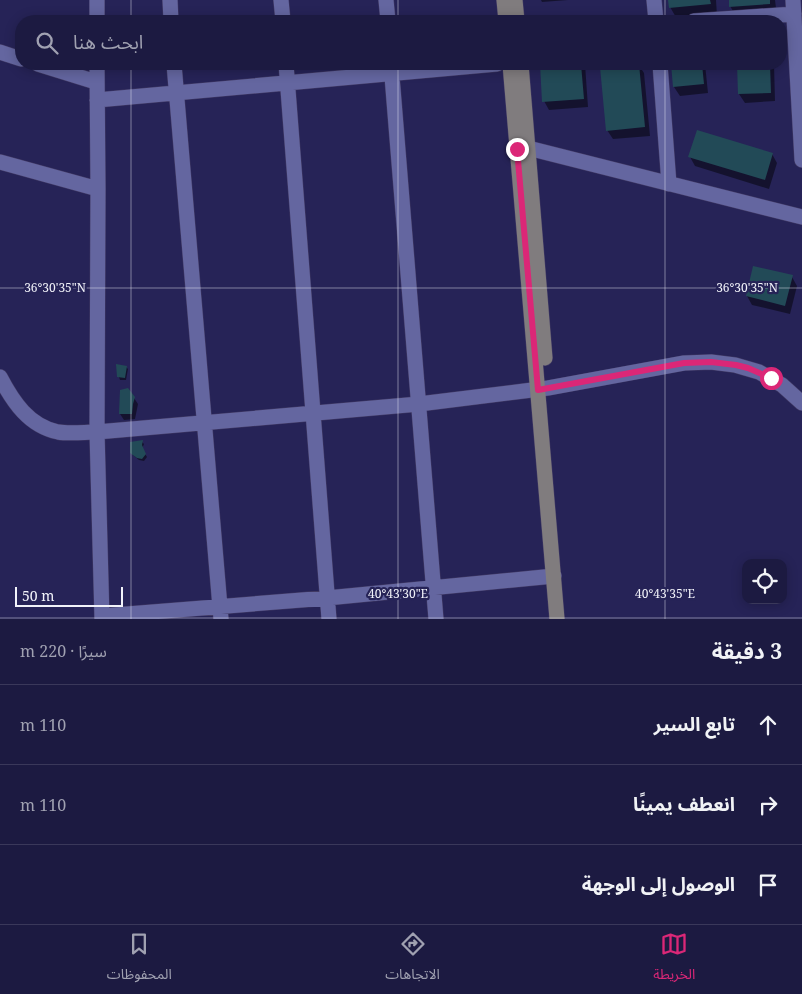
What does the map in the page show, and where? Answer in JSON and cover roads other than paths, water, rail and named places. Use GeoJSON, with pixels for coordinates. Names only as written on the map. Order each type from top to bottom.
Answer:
{"type":"FeatureCollection","features":[{"type":"Feature","properties":{"kind":"street"},"geometry":{"type":"LineString","coordinates":[[97,0],[97,15]]}},
{"type":"Feature","properties":{"kind":"street"},"geometry":{"type":"LineString","coordinates":[[170,0],[171,15]]}},
{"type":"Feature","properties":{"kind":"street"},"geometry":{"type":"LineString","coordinates":[[281,0],[282,15]]}},
{"type":"Feature","properties":{"kind":"street"},"geometry":{"type":"LineString","coordinates":[[386,0],[387,15]]}},
{"type":"Feature","properties":{"kind":"street"},"geometry":{"type":"LineString","coordinates":[[504,0],[505,15]]}},
{"type":"Feature","properties":{"kind":"street"},"geometry":{"type":"LineString","coordinates":[[515,0],[516,15]]}},
{"type":"Feature","properties":{"kind":"street"},"geometry":{"type":"LineString","coordinates":[[654,0],[655,15]]}},
{"type":"Feature","properties":{"kind":"street"},"geometry":{"type":"LineString","coordinates":[[737,15],[794,7],[802,160]]}},
{"type":"Feature","properties":{"kind":"street"},"geometry":{"type":"LineString","coordinates":[[0,52],[15,56]]}},
{"type":"Feature","properties":{"kind":"street"},"geometry":{"type":"LineString","coordinates":[[57,70],[96,82]]}},
{"type":"Feature","properties":{"kind":"street"},"geometry":{"type":"LineString","coordinates":[[97,70],[97,432],[102,618],[220,613],[326,598],[554,576]]}},
{"type":"Feature","properties":{"kind":"street"},"geometry":{"type":"LineString","coordinates":[[174,70],[220,613]]}},
{"type":"Feature","properties":{"kind":"street"},"geometry":{"type":"LineString","coordinates":[[287,70],[329,619]]}},
{"type":"Feature","properties":{"kind":"street"},"geometry":{"type":"LineString","coordinates":[[97,100],[288,82],[377,70]]}},
{"type":"Feature","properties":{"kind":"street"},"geometry":{"type":"LineString","coordinates":[[392,70],[436,619]]}},
{"type":"Feature","properties":{"kind":"street"},"geometry":{"type":"LineString","coordinates":[[511,70],[522,148],[543,389],[566,619]]}},
{"type":"Feature","properties":{"kind":"street"},"geometry":{"type":"LineString","coordinates":[[521,70],[522,148]]}},
{"type":"Feature","properties":{"kind":"street"},"geometry":{"type":"LineString","coordinates":[[660,70],[669,184]]}},
{"type":"Feature","properties":{"kind":"street"},"geometry":{"type":"LineString","coordinates":[[522,148],[802,217]]}},
{"type":"Feature","properties":{"kind":"street"},"geometry":{"type":"LineString","coordinates":[[0,162],[98,189]]}},
{"type":"Feature","properties":{"kind":"street"},"geometry":{"type":"LineString","coordinates":[[0,377],[18,407],[33,421],[59,432],[97,432],[419,404],[543,389],[684,363],[717,362],[759,372],[782,385],[802,403]]}},
{"type":"Feature","properties":{"kind":"street"},"geometry":{"type":"LineString","coordinates":[[543,389],[557,619]]}}]}
